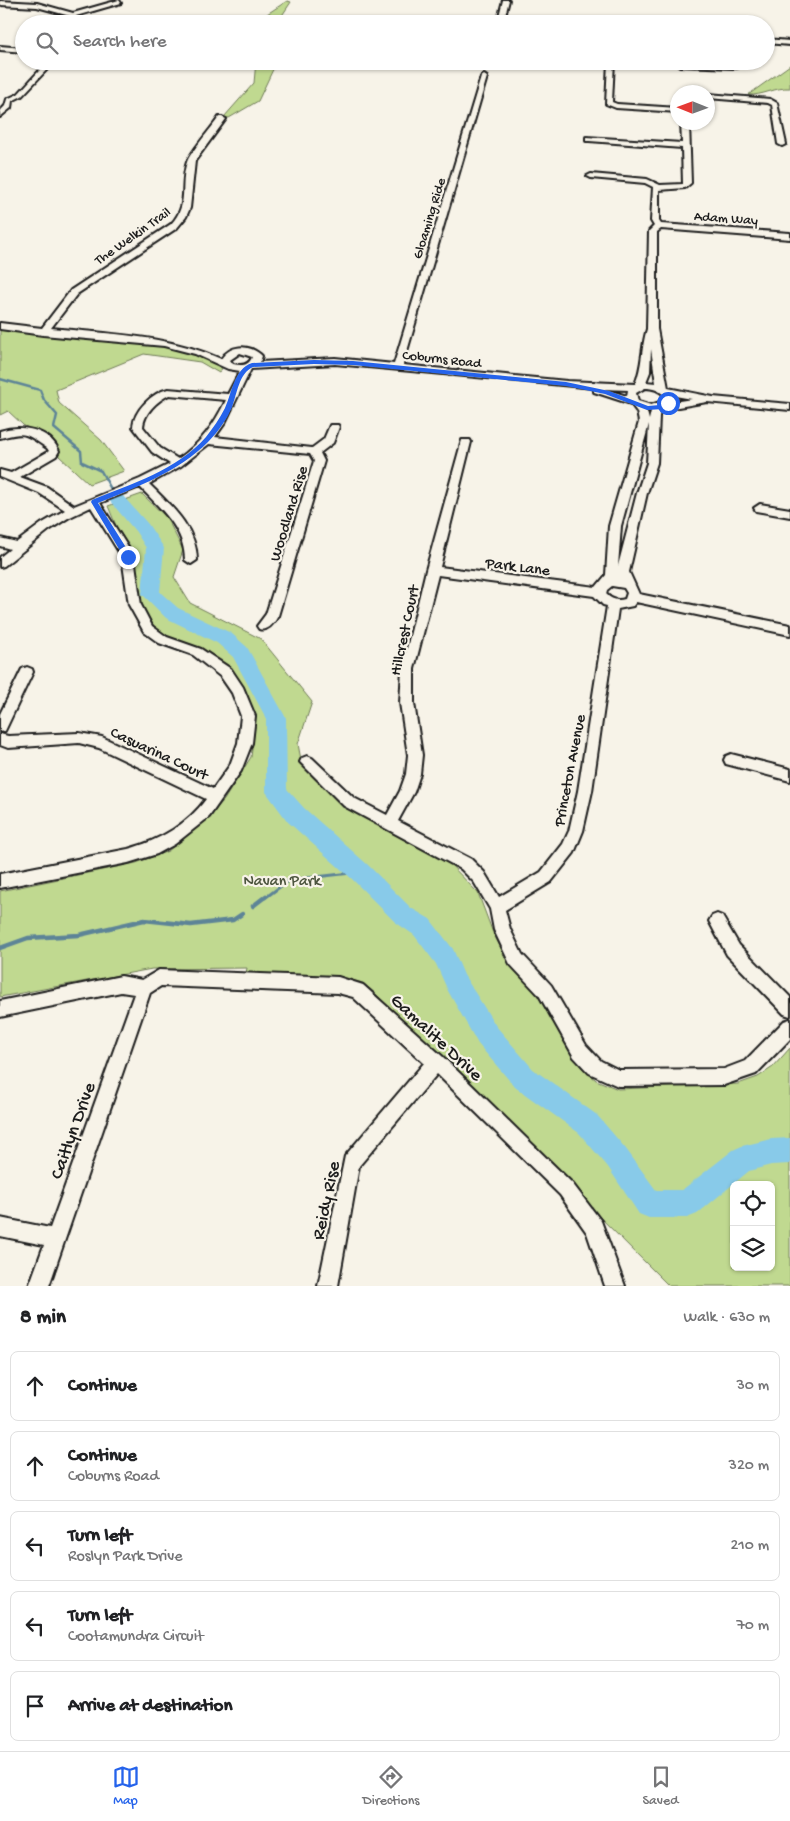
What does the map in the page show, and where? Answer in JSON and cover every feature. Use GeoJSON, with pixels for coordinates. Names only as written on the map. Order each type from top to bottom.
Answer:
{"type":"FeatureCollection","features":[{"type":"Feature","properties":{"kind":"street"},"geometry":{"type":"LineString","coordinates":[[502,15],[506,0]]}},
{"type":"Feature","properties":{"kind":"street"},"geometry":{"type":"LineString","coordinates":[[0,2],[37,6],[73,15],[119,2]]}},
{"type":"Feature","properties":{"kind":"street"},"geometry":{"type":"LineString","coordinates":[[775,42],[790,43]]}},
{"type":"Feature","properties":{"kind":"street"},"geometry":{"type":"LineString","coordinates":[[0,48],[15,49]]}},
{"type":"Feature","properties":{"kind":"street"},"geometry":{"type":"LineString","coordinates":[[0,100],[9,100],[20,95],[44,70]]}},
{"type":"Feature","properties":{"kind":"street"},"geometry":{"type":"LineString","coordinates":[[610,70],[608,103],[616,106],[670,109]]}},
{"type":"Feature","properties":{"kind":"street","name":"Gloaming Ride"},"geometry":{"type":"LineString","coordinates":[[398,367],[484,77]]}},
{"type":"Feature","properties":{"kind":"street"},"geometry":{"type":"LineString","coordinates":[[715,97],[770,101],[775,104],[782,144]]}},
{"type":"Feature","properties":{"kind":"street"},"geometry":{"type":"LineString","coordinates":[[0,114],[9,106],[9,100]]}},
{"type":"Feature","properties":{"kind":"street","name":"The Welkin Trail"},"geometry":{"type":"LineString","coordinates":[[44,332],[74,292],[174,226],[182,217],[186,208],[191,161],[222,119]]}},
{"type":"Feature","properties":{"kind":"street"},"geometry":{"type":"LineString","coordinates":[[592,176],[647,181],[658,187],[685,186],[687,182],[686,130]]}},
{"type":"Feature","properties":{"kind":"street"},"geometry":{"type":"LineString","coordinates":[[589,139],[686,146]]}},
{"type":"Feature","properties":{"kind":"street"},"geometry":{"type":"LineString","coordinates":[[652,329],[657,342],[659,380],[670,400],[654,416],[652,463],[642,493],[623,572],[630,591],[624,605],[613,604],[603,599],[602,588],[612,577],[615,526],[644,422],[642,412],[631,399],[631,392],[638,386],[645,372],[647,344],[652,329],[652,231],[659,226],[655,221],[655,189],[658,187]]}},
{"type":"Feature","properties":{"kind":"street","name":"Adam Way"},"geometry":{"type":"LineString","coordinates":[[659,226],[790,236]]}},
{"type":"Feature","properties":{"kind":"street"},"geometry":{"type":"LineString","coordinates":[[0,326],[164,343],[198,352],[230,366]]}},
{"type":"Feature","properties":{"kind":"street"},"geometry":{"type":"LineString","coordinates":[[198,352],[220,354],[235,351]]}},
{"type":"Feature","properties":{"kind":"street"},"geometry":{"type":"LineString","coordinates":[[235,351],[227,356],[225,360],[236,372],[237,383]]}},
{"type":"Feature","properties":{"kind":"street","name":"Coburns Road"},"geometry":{"type":"LineString","coordinates":[[235,351],[314,362],[398,367],[566,384],[652,385],[666,391]]}},
{"type":"Feature","properties":{"kind":"street"},"geometry":{"type":"LineString","coordinates":[[0,563],[45,525],[73,510],[142,483],[178,463],[207,440],[220,423],[237,383],[249,366],[255,363],[257,356],[251,352]]}},
{"type":"Feature","properties":{"kind":"street","name":"Coburns Road"},"geometry":{"type":"LineString","coordinates":[[230,366],[314,362]]}},
{"type":"Feature","properties":{"kind":"street","name":"Coburns Road"},"geometry":{"type":"LineString","coordinates":[[566,384],[600,391],[636,403],[661,407]]}},
{"type":"Feature","properties":{"kind":"street"},"geometry":{"type":"LineString","coordinates":[[666,391],[713,400],[790,408]]}},
{"type":"Feature","properties":{"kind":"street"},"geometry":{"type":"LineString","coordinates":[[178,463],[156,450],[138,427],[137,423],[141,416],[162,393],[232,397]]}},
{"type":"Feature","properties":{"kind":"street"},"geometry":{"type":"LineString","coordinates":[[661,407],[713,400]]}},
{"type":"Feature","properties":{"kind":"street"},"geometry":{"type":"LineString","coordinates":[[314,452],[328,441],[334,427]]}},
{"type":"Feature","properties":{"kind":"street"},"geometry":{"type":"LineString","coordinates":[[0,435],[14,430],[27,430],[52,446],[54,451],[12,477]]}},
{"type":"Feature","properties":{"kind":"street","name":"Woodland Rise"},"geometry":{"type":"LineString","coordinates":[[207,440],[314,452],[319,461],[272,616],[263,626]]}},
{"type":"Feature","properties":{"kind":"street","name":"Hillcrest Court"},"geometry":{"type":"LineString","coordinates":[[390,823],[407,792],[415,755],[407,703],[408,669],[466,442]]}},
{"type":"Feature","properties":{"kind":"street"},"geometry":{"type":"LineString","coordinates":[[0,473],[43,490],[73,510]]}},
{"type":"Feature","properties":{"kind":"street"},"geometry":{"type":"LineString","coordinates":[[142,483],[178,523],[190,547],[192,553],[191,560]]}},
{"type":"Feature","properties":{"kind":"street"},"geometry":{"type":"LineString","coordinates":[[0,880],[128,856],[152,849],[170,840],[204,813],[236,767],[245,743],[248,716],[238,691],[226,673],[196,652],[163,640],[148,630],[135,605],[128,557],[94,502]]}},
{"type":"Feature","properties":{"kind":"street"},"geometry":{"type":"LineString","coordinates":[[760,508],[790,513]]}},
{"type":"Feature","properties":{"kind":"street"},"geometry":{"type":"LineString","coordinates":[[0,542],[19,547]]}},
{"type":"Feature","properties":{"kind":"street","name":"Park Lane"},"geometry":{"type":"LineString","coordinates":[[432,570],[602,588]]}},
{"type":"Feature","properties":{"kind":"street"},"geometry":{"type":"LineString","coordinates":[[602,588],[616,581],[630,591],[790,630]]}},
{"type":"Feature","properties":{"kind":"street","name":"Princeton Avenue"},"geometry":{"type":"LineString","coordinates":[[498,907],[546,877],[569,848],[576,831],[585,791],[613,604]]}},
{"type":"Feature","properties":{"kind":"street"},"geometry":{"type":"LineString","coordinates":[[0,727],[27,672]]}},
{"type":"Feature","properties":{"kind":"street","name":"Casuarina Court"},"geometry":{"type":"LineString","coordinates":[[0,739],[8,742],[79,738],[102,743],[216,797]]}},
{"type":"Feature","properties":{"kind":"street"},"geometry":{"type":"LineString","coordinates":[[731,760],[790,775]]}},
{"type":"Feature","properties":{"kind":"street"},"geometry":{"type":"LineString","coordinates":[[307,762],[349,802],[466,864],[479,877],[498,907],[502,930],[516,959],[545,990],[580,1051],[595,1067],[618,1078],[724,1077],[750,1068],[790,1027]]}},
{"type":"Feature","properties":{"kind":"street"},"geometry":{"type":"LineString","coordinates":[[717,922],[733,950],[790,1008]]}},
{"type":"Feature","properties":{"kind":"street","name":"Gamalite Drive"},"geometry":{"type":"LineString","coordinates":[[144,988],[159,978],[338,985],[357,990],[436,1062],[566,1189],[594,1228],[615,1286]]}},
{"type":"Feature","properties":{"kind":"street"},"geometry":{"type":"LineString","coordinates":[[0,1008],[121,984],[144,988]]}},
{"type":"Feature","properties":{"kind":"street","name":"Caitlyn Drive"},"geometry":{"type":"LineString","coordinates":[[39,1286],[144,988]]}},
{"type":"Feature","properties":{"kind":"street","name":"Reidy Rise"},"geometry":{"type":"LineString","coordinates":[[328,1286],[351,1162],[436,1062]]}},
{"type":"Feature","properties":{"kind":"street"},"geometry":{"type":"LineString","coordinates":[[0,1227],[55,1238]]}},
{"type":"Feature","properties":{"kind":"green space"},"geometry":{"type":"Polygon","coordinates":[[[287,1],[291,2],[282,15],[267,14],[287,1]]]}},
{"type":"Feature","properties":{"kind":"green space"},"geometry":{"type":"Polygon","coordinates":[[[790,65],[790,88],[748,95],[790,65]]]}},
{"type":"Feature","properties":{"kind":"green space"},"geometry":{"type":"Polygon","coordinates":[[[255,70],[273,70],[258,101],[229,118],[224,117],[254,83],[255,70]]]}},
{"type":"Feature","properties":{"kind":"green space"},"geometry":{"type":"Polygon","coordinates":[[[0,329],[167,344],[224,365],[219,373],[200,362],[144,354],[56,390],[59,403],[101,440],[124,471],[89,484],[59,456],[55,445],[23,425],[8,411],[0,415],[0,329]]]}},
{"type":"Feature","properties":{"kind":"green space","name":"Navan Park"},"geometry":{"type":"Polygon","coordinates":[[[142,494],[167,518],[183,550],[174,577],[190,603],[261,639],[312,702],[298,744],[302,765],[346,808],[448,862],[478,893],[493,933],[504,954],[537,993],[581,1067],[596,1080],[618,1089],[738,1084],[758,1077],[773,1067],[790,1048],[790,1286],[669,1286],[363,983],[347,979],[246,973],[247,968],[152,969],[0,997],[0,891],[136,863],[168,851],[202,824],[224,800],[251,757],[255,725],[237,681],[212,657],[186,643],[170,638],[155,627],[142,609],[137,571],[130,547],[117,528],[108,506],[142,494]]]}},
{"type":"Feature","properties":{"kind":"waterway"},"geometry":{"type":"LineString","coordinates":[[0,379],[40,390],[44,400],[57,415],[54,428],[81,451],[82,462],[101,471],[117,500]]}},
{"type":"Feature","properties":{"kind":"waterway"},"geometry":{"type":"LineString","coordinates":[[117,500],[142,528],[155,548],[151,594],[172,613],[224,638],[240,652],[276,718],[277,792],[296,815],[360,872],[403,915],[422,927],[445,957],[456,983],[487,1035],[524,1078],[588,1124],[617,1158],[649,1204],[687,1204],[742,1159],[771,1152],[790,1151]]}},
{"type":"Feature","properties":{"kind":"waterway"},"geometry":{"type":"LineString","coordinates":[[265,898],[289,880],[360,872]]}},
{"type":"Feature","properties":{"kind":"waterway"},"geometry":{"type":"LineString","coordinates":[[253,906],[266,896]]}},
{"type":"Feature","properties":{"kind":"waterway"},"geometry":{"type":"LineString","coordinates":[[0,948],[28,938],[79,935],[144,920],[191,925],[233,920],[242,914]]}},
{"type":"Feature","properties":{"kind":"route"},"geometry":{"type":"LineString","coordinates":[[128,557],[94,502],[161,474],[194,452],[207,440],[220,423],[237,383],[247,367],[252,365],[314,362],[353,363],[566,384],[600,391],[647,408],[657,408],[668,403]]}}]}
